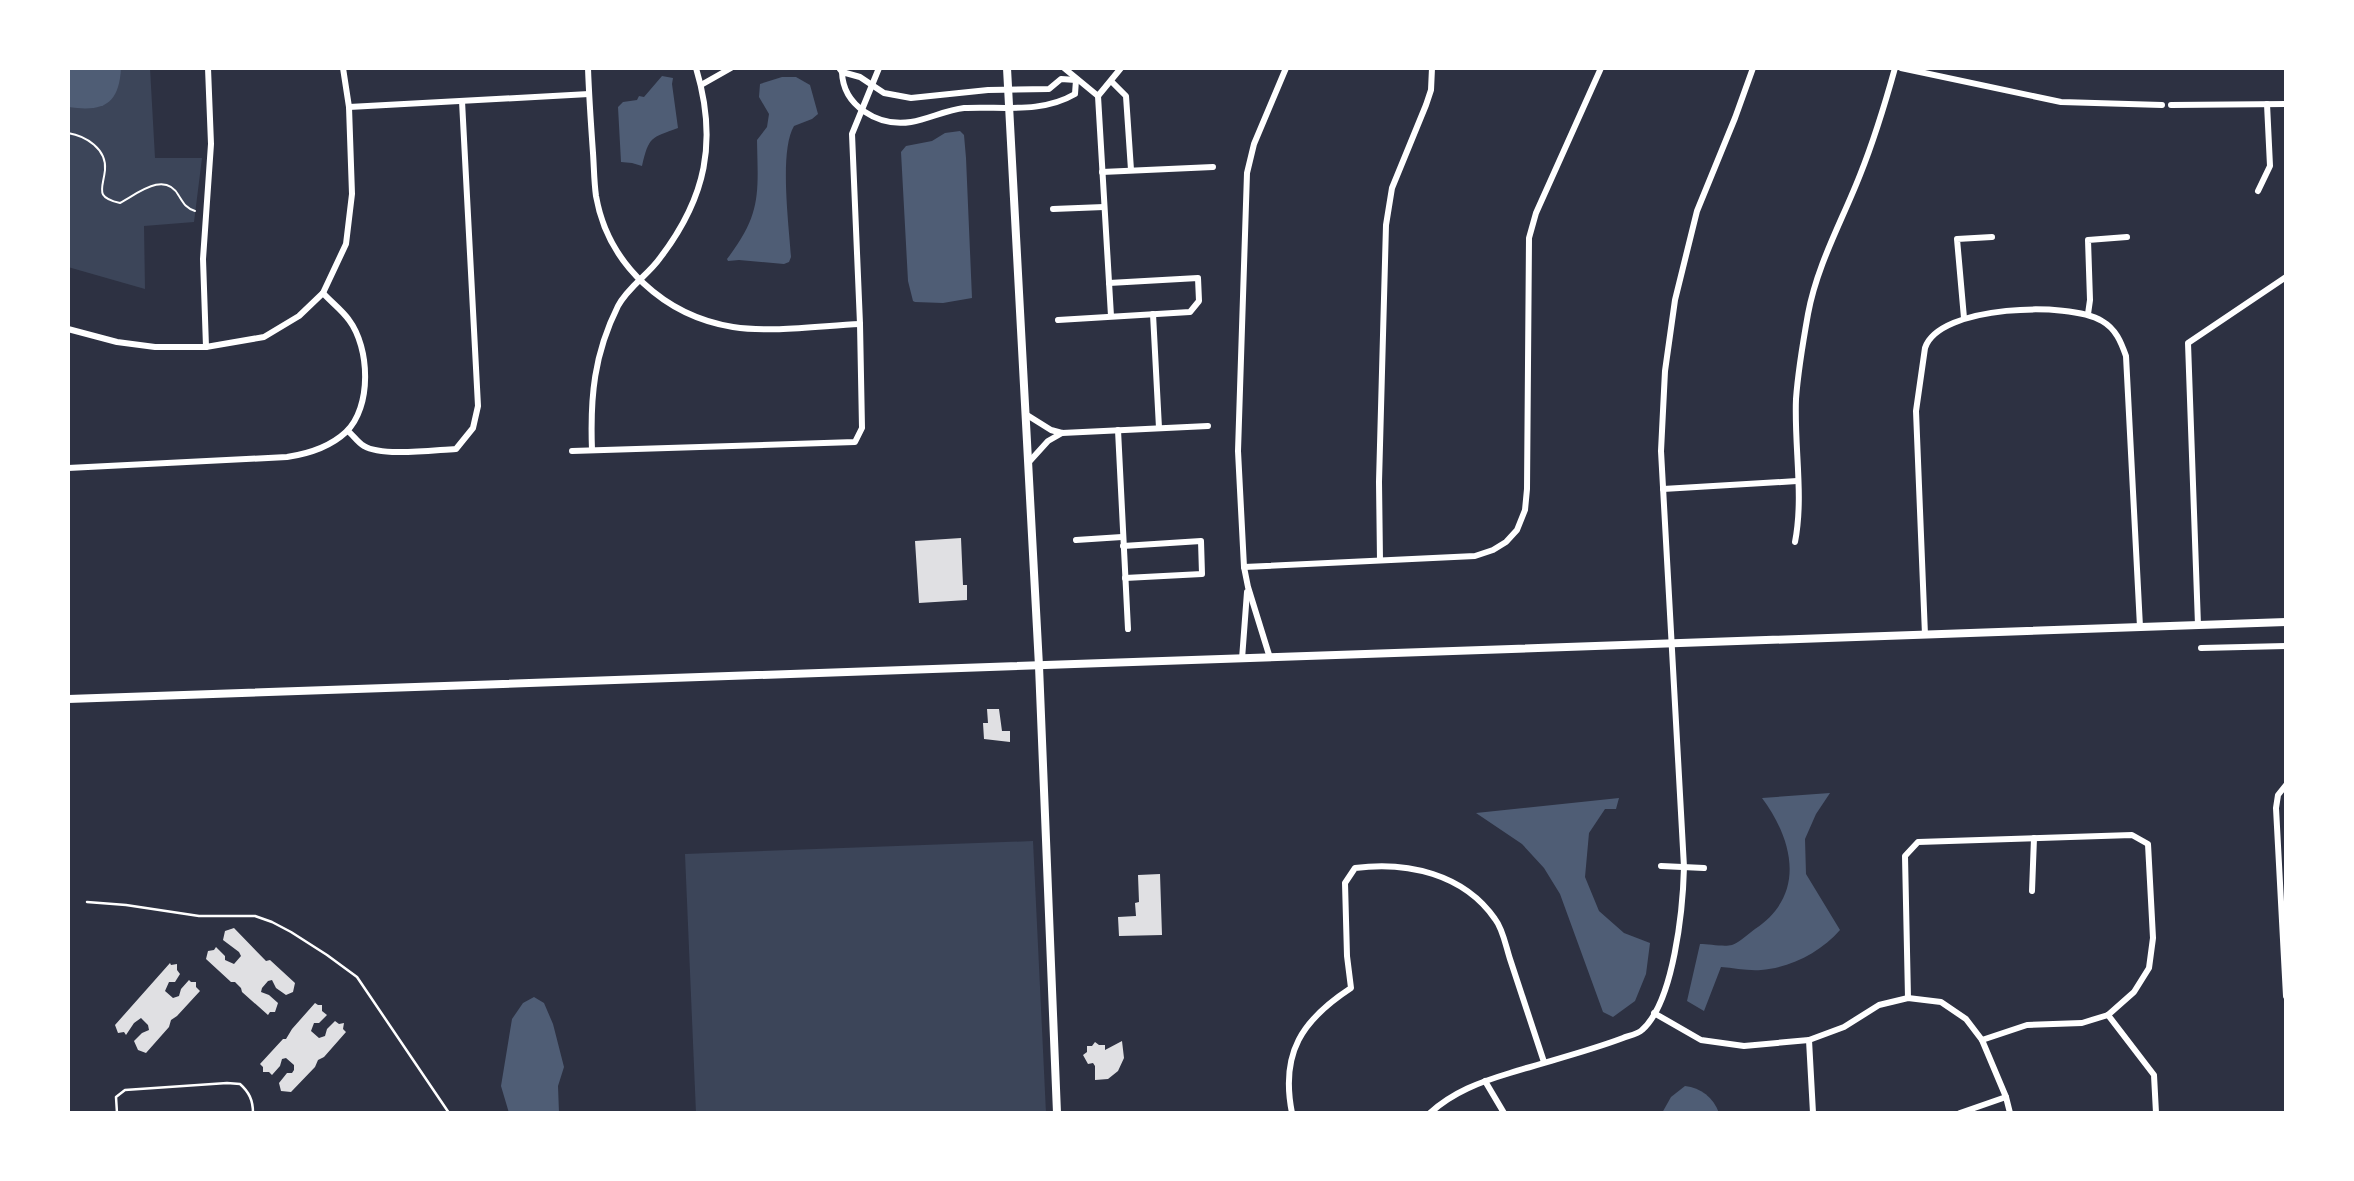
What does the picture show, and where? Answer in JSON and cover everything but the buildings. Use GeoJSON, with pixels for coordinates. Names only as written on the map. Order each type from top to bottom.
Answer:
{"type":"FeatureCollection","features":[{"type":"Feature","properties":{"kind":"main road"},"geometry":{"type":"LineString","coordinates":[[1007,68],[1040,666],[1057,1113]]}},
{"type":"Feature","properties":{"kind":"main road"},"geometry":{"type":"LineString","coordinates":[[68,699],[2286,622]]}},
{"type":"Feature","properties":{"kind":"street"},"geometry":{"type":"LineString","coordinates":[[206,347],[203,259],[211,144],[208,68]]}},
{"type":"Feature","properties":{"kind":"street"},"geometry":{"type":"LineString","coordinates":[[68,329],[117,342],[155,347],[206,347],[264,337],[299,316],[323,293],[346,244],[352,194],[349,107],[343,68]]}},
{"type":"Feature","properties":{"kind":"street"},"geometry":{"type":"LineString","coordinates":[[588,68],[596,195],[600,212],[613,244],[640,280],[672,307],[693,316],[734,327],[860,324]]}},
{"type":"Feature","properties":{"kind":"street"},"geometry":{"type":"LineString","coordinates":[[592,450],[593,382],[597,359],[619,303],[676,237],[701,186],[706,165],[708,133],[696,68]]}},
{"type":"Feature","properties":{"kind":"street"},"geometry":{"type":"LineString","coordinates":[[701,85],[731,68]]}},
{"type":"Feature","properties":{"kind":"street"},"geometry":{"type":"LineString","coordinates":[[572,451],[855,442],[862,428],[852,134],[879,68]]}},
{"type":"Feature","properties":{"kind":"street"},"geometry":{"type":"LineString","coordinates":[[1064,68],[1098,96]]}},
{"type":"Feature","properties":{"kind":"street"},"geometry":{"type":"LineString","coordinates":[[1111,316],[1098,96],[1121,68]]}},
{"type":"Feature","properties":{"kind":"street"},"geometry":{"type":"LineString","coordinates":[[1270,659],[1244,567],[1238,451],[1246,188],[1254,144],[1286,68]]}},
{"type":"Feature","properties":{"kind":"street"},"geometry":{"type":"LineString","coordinates":[[1380,560],[1379,482],[1386,225],[1392,188],[1429,97],[1432,68]]}},
{"type":"Feature","properties":{"kind":"street"},"geometry":{"type":"LineString","coordinates":[[1244,567],[1458,559],[1493,550],[1517,530],[1525,510],[1527,489],[1528,253],[1532,225],[1601,68]]}},
{"type":"Feature","properties":{"kind":"street"},"geometry":{"type":"LineString","coordinates":[[1430,1113],[1446,1098],[1485,1081],[1603,1046],[1642,1031],[1670,979],[1683,900],[1684,867],[1661,451],[1665,371],[1675,300],[1697,211],[1753,68]]}},
{"type":"Feature","properties":{"kind":"street"},"geometry":{"type":"LineString","coordinates":[[1795,542],[1800,518],[1796,399],[1809,310],[1830,242],[1883,113],[1895,68]]}},
{"type":"Feature","properties":{"kind":"street"},"geometry":{"type":"LineString","coordinates":[[1901,68],[2061,102],[2162,105]]}},
{"type":"Feature","properties":{"kind":"street"},"geometry":{"type":"LineString","coordinates":[[840,70],[860,77],[884,93],[911,98],[1049,89],[1061,79],[1076,80],[1075,94],[1063,101],[1009,109],[959,109],[925,119],[895,123],[860,111],[842,85],[840,70]]}},
{"type":"Feature","properties":{"kind":"street"},"geometry":{"type":"LineString","coordinates":[[1111,81],[1126,96],[1131,170]]}},
{"type":"Feature","properties":{"kind":"street"},"geometry":{"type":"LineString","coordinates":[[349,107],[589,94]]}},
{"type":"Feature","properties":{"kind":"street"},"geometry":{"type":"LineString","coordinates":[[348,430],[365,447],[391,452],[456,449],[473,428],[478,406],[462,101]]}},
{"type":"Feature","properties":{"kind":"street"},"geometry":{"type":"LineString","coordinates":[[2258,191],[2270,166],[2267,104]]}},
{"type":"Feature","properties":{"kind":"street"},"geometry":{"type":"LineString","coordinates":[[2171,105],[2286,104]]}},
{"type":"Feature","properties":{"kind":"street"},"geometry":{"type":"LineString","coordinates":[[1102,172],[1213,167]]}},
{"type":"Feature","properties":{"kind":"street"},"geometry":{"type":"LineString","coordinates":[[1053,209],[1104,207]]}},
{"type":"Feature","properties":{"kind":"street"},"geometry":{"type":"LineString","coordinates":[[1964,318],[1957,239],[1992,237]]}},
{"type":"Feature","properties":{"kind":"street"},"geometry":{"type":"LineString","coordinates":[[2088,314],[2088,240],[2127,237]]}},
{"type":"Feature","properties":{"kind":"street"},"geometry":{"type":"LineString","coordinates":[[2198,625],[2188,343],[2286,277]]}},
{"type":"Feature","properties":{"kind":"street"},"geometry":{"type":"LineString","coordinates":[[1058,320],[1190,312],[1199,301],[1198,278],[1109,284]]}},
{"type":"Feature","properties":{"kind":"street"},"geometry":{"type":"LineString","coordinates":[[68,468],[287,457],[312,452],[348,430],[362,403],[365,361],[360,340],[349,321],[323,293]]}},
{"type":"Feature","properties":{"kind":"street"},"geometry":{"type":"LineString","coordinates":[[1925,635],[1916,411],[1928,339],[1942,328],[1964,318],[2000,312],[2055,310],[2088,314],[2111,327],[2121,341],[2126,356],[2140,628]]}},
{"type":"Feature","properties":{"kind":"street"},"geometry":{"type":"LineString","coordinates":[[1153,314],[1159,428]]}},
{"type":"Feature","properties":{"kind":"street"},"geometry":{"type":"LineString","coordinates":[[1027,415],[1051,430],[1062,433],[1208,426]]}},
{"type":"Feature","properties":{"kind":"street"},"geometry":{"type":"LineString","coordinates":[[1118,430],[1128,629]]}},
{"type":"Feature","properties":{"kind":"street"},"geometry":{"type":"LineString","coordinates":[[1030,462],[1048,441],[1062,433]]}},
{"type":"Feature","properties":{"kind":"street"},"geometry":{"type":"LineString","coordinates":[[1663,489],[1797,481]]}},
{"type":"Feature","properties":{"kind":"street"},"geometry":{"type":"LineString","coordinates":[[1076,540],[1122,537]]}},
{"type":"Feature","properties":{"kind":"street"},"geometry":{"type":"LineString","coordinates":[[1123,546],[1201,541],[1202,574],[1125,578]]}},
{"type":"Feature","properties":{"kind":"street"},"geometry":{"type":"LineString","coordinates":[[1242,659],[1248,587]]}},
{"type":"Feature","properties":{"kind":"street"},"geometry":{"type":"LineString","coordinates":[[2201,648],[2286,646]]}},
{"type":"Feature","properties":{"kind":"street"},"geometry":{"type":"LineString","coordinates":[[2285,785],[2278,795],[2276,808],[2286,996]]}},
{"type":"Feature","properties":{"kind":"street"},"geometry":{"type":"LineString","coordinates":[[1908,998],[1905,856],[1918,842],[2132,835],[2148,844],[2153,938],[2149,968],[2134,992],[2108,1015],[2082,1023],[2027,1025],[1982,1040]]}},
{"type":"Feature","properties":{"kind":"street"},"geometry":{"type":"LineString","coordinates":[[2032,891],[2034,838]]}},
{"type":"Feature","properties":{"kind":"street"},"geometry":{"type":"LineString","coordinates":[[1292,1113],[1289,1076],[1295,1046],[1309,1021],[1327,1004],[1351,988],[1347,956],[1345,883],[1355,868],[1374,865],[1417,869],[1454,881],[1475,896],[1497,920],[1544,1062]]}},
{"type":"Feature","properties":{"kind":"street"},"geometry":{"type":"LineString","coordinates":[[1661,866],[1704,868]]}},
{"type":"Feature","properties":{"kind":"street"},"geometry":{"type":"LineString","coordinates":[[1654,1013],[1701,1040],[1744,1046],[1809,1040],[1844,1027],[1879,1004],[1908,998],[1941,1002],[1966,1019],[1982,1040],[2010,1113]]}},
{"type":"Feature","properties":{"kind":"street"},"geometry":{"type":"LineString","coordinates":[[2108,1015],[2154,1075],[2157,1113]]}},
{"type":"Feature","properties":{"kind":"street"},"geometry":{"type":"LineString","coordinates":[[1809,1040],[1813,1113]]}},
{"type":"Feature","properties":{"kind":"street"},"geometry":{"type":"LineString","coordinates":[[1485,1081],[1504,1113]]}},
{"type":"Feature","properties":{"kind":"street"},"geometry":{"type":"LineString","coordinates":[[1960,1113],[2006,1097]]}},
{"type":"Feature","properties":{"kind":"lane"},"geometry":{"type":"LineString","coordinates":[[87,902],[200,916],[255,916],[281,927],[357,977],[449,1113]]}},
{"type":"Feature","properties":{"kind":"lane"},"geometry":{"type":"LineString","coordinates":[[117,1113],[116,1097],[125,1090],[227,1083],[240,1084],[248,1091],[253,1113]]}},
{"type":"Feature","properties":{"kind":"path"},"geometry":{"type":"LineString","coordinates":[[68,133],[92,143],[101,152],[106,168],[101,187],[103,195],[109,201],[120,203],[140,191],[161,184],[173,188],[185,205],[195,211]]}},
{"type":"Feature","properties":{"kind":"shaded area"},"geometry":{"type":"Polygon","coordinates":[[[68,68],[150,68],[155,158],[202,158],[194,222],[144,226],[145,289],[68,267],[68,68]]]}},
{"type":"Feature","properties":{"kind":"shaded area"},"geometry":{"type":"Polygon","coordinates":[[[68,68],[121,68],[120,81],[113,98],[100,107],[68,107],[68,68]]]}},
{"type":"Feature","properties":{"kind":"shaded area"},"geometry":{"type":"Polygon","coordinates":[[[662,76],[673,78],[678,128],[649,143],[642,166],[621,162],[618,107],[623,102],[637,100],[639,96],[644,97],[662,76]]]}},
{"type":"Feature","properties":{"kind":"shaded area"},"geometry":{"type":"Polygon","coordinates":[[[782,77],[796,77],[810,85],[818,114],[794,126],[789,137],[786,189],[791,257],[789,262],[784,264],[728,261],[747,229],[756,202],[757,140],[767,127],[769,114],[759,97],[760,84],[782,77]]]}},
{"type":"Feature","properties":{"kind":"shaded area"},"geometry":{"type":"Polygon","coordinates":[[[960,131],[964,135],[966,158],[972,298],[943,303],[915,302],[908,281],[901,152],[906,146],[932,141],[945,133],[960,131]]]}},
{"type":"Feature","properties":{"kind":"shaded area"},"geometry":{"type":"Polygon","coordinates":[[[1830,793],[1816,814],[1805,839],[1806,874],[1840,930],[1814,952],[1783,966],[1756,970],[1721,967],[1704,1011],[1687,1001],[1700,944],[1725,946],[1744,938],[1771,915],[1782,900],[1788,884],[1790,867],[1782,832],[1762,798],[1830,793]]]}},
{"type":"Feature","properties":{"kind":"shaded area"},"geometry":{"type":"Polygon","coordinates":[[[1619,798],[1616,809],[1605,809],[1589,833],[1585,877],[1599,911],[1624,933],[1650,943],[1646,974],[1635,1001],[1613,1017],[1603,1012],[1560,894],[1544,868],[1522,844],[1476,813],[1619,798]]]}},
{"type":"Feature","properties":{"kind":"shaded area"},"geometry":{"type":"Polygon","coordinates":[[[1033,841],[1046,1113],[696,1113],[685,854],[1033,841]]]}},
{"type":"Feature","properties":{"kind":"shaded area"},"geometry":{"type":"Polygon","coordinates":[[[534,997],[544,1003],[553,1024],[564,1067],[558,1086],[559,1113],[509,1113],[501,1086],[512,1019],[523,1003],[534,997]]]}},
{"type":"Feature","properties":{"kind":"shaded area"},"geometry":{"type":"Polygon","coordinates":[[[1685,1086],[1706,1094],[1719,1113],[1662,1113],[1671,1097],[1685,1086]]]}}]}
